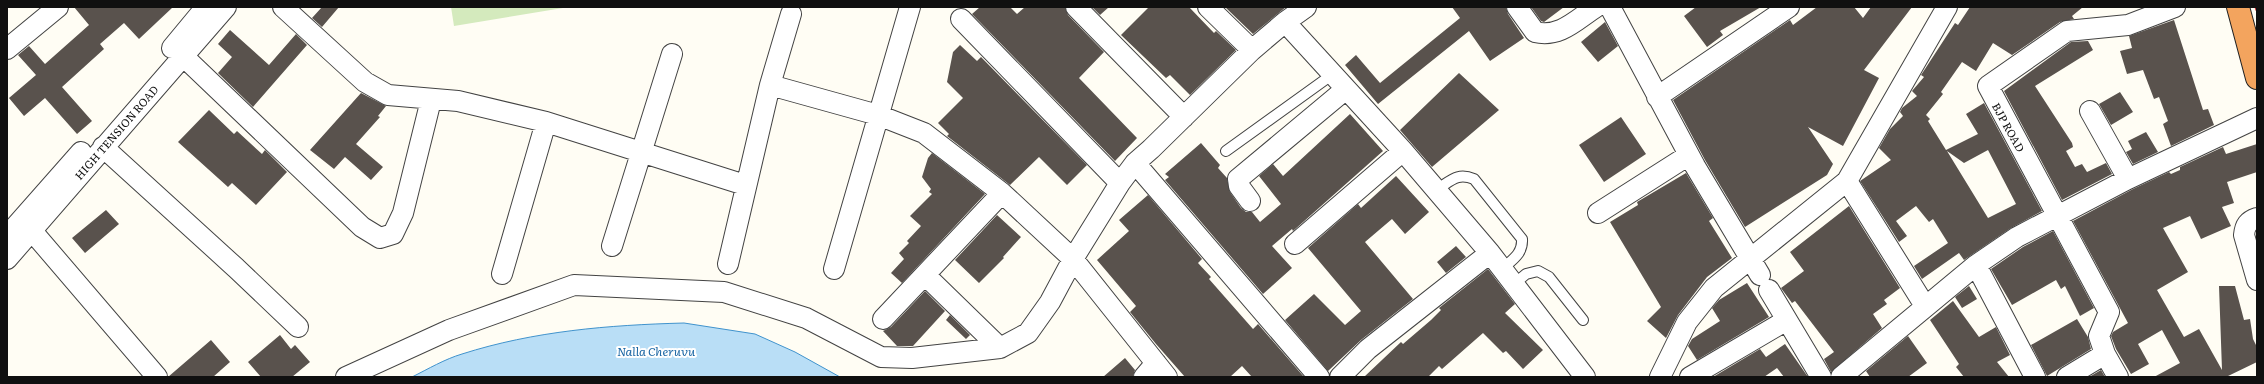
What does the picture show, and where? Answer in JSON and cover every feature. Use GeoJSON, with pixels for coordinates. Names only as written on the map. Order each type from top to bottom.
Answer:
{"type":"FeatureCollection","features":[{"type":"Feature","properties":{"kind":"highway"},"geometry":{"type":"LineString","coordinates":[[2238,7],[2257,78]]}},
{"type":"Feature","properties":{"kind":"street"},"geometry":{"type":"LineString","coordinates":[[7,49],[58,7]]}},
{"type":"Feature","properties":{"kind":"street","name":"HIGH TENSION ROAD"},"geometry":{"type":"LineString","coordinates":[[7,258],[32,231],[182,55],[226,7]]}},
{"type":"Feature","properties":{"kind":"street"},"geometry":{"type":"LineString","coordinates":[[283,7],[365,82],[388,95],[431,100],[458,101],[546,122],[745,185]]}},
{"type":"Feature","properties":{"kind":"street"},"geometry":{"type":"LineString","coordinates":[[834,269],[910,7]]}},
{"type":"Feature","properties":{"kind":"street"},"geometry":{"type":"LineString","coordinates":[[1076,7],[1184,118]]}},
{"type":"Feature","properties":{"kind":"street"},"geometry":{"type":"LineString","coordinates":[[1208,7],[1252,50]]}},
{"type":"Feature","properties":{"kind":"street"},"geometry":{"type":"LineString","coordinates":[[346,377],[449,330],[574,285],[724,292],[806,318],[881,357],[912,358],[1000,348],[1028,333],[1050,302],[1120,183],[1135,163],[1184,118],[1252,50],[1285,22],[1306,7]]}},
{"type":"Feature","properties":{"kind":"street"},"geometry":{"type":"LineString","coordinates":[[1517,7],[1535,32],[1546,35],[1560,32],[1596,7]]}},
{"type":"Feature","properties":{"kind":"street"},"geometry":{"type":"LineString","coordinates":[[1610,7],[1689,155],[1821,377]]}},
{"type":"Feature","properties":{"kind":"street"},"geometry":{"type":"LineString","coordinates":[[1657,97],[1789,7]]}},
{"type":"Feature","properties":{"kind":"street"},"geometry":{"type":"LineString","coordinates":[[1660,377],[1687,322],[1714,288],[1760,275],[1847,181],[1947,7]]}},
{"type":"Feature","properties":{"kind":"street","name":"BJP ROAD"},"geometry":{"type":"LineString","coordinates":[[2105,354],[2099,336],[2109,312],[1988,86],[2067,31],[2128,25],[2175,7]]}},
{"type":"Feature","properties":{"kind":"street","name":"HIGH TENSION ROAD"},"geometry":{"type":"LineString","coordinates":[[7,236],[202,9]]}},
{"type":"Feature","properties":{"kind":"street"},"geometry":{"type":"LineString","coordinates":[[728,264],[745,185],[770,85],[791,14]]}},
{"type":"Feature","properties":{"kind":"street"},"geometry":{"type":"LineString","coordinates":[[961,19],[1120,183]]}},
{"type":"Feature","properties":{"kind":"street"},"geometry":{"type":"LineString","coordinates":[[1285,22],[1403,151],[1490,253],[1585,377]]}},
{"type":"Feature","properties":{"kind":"street"},"geometry":{"type":"LineString","coordinates":[[612,246],[643,152],[672,54]]}},
{"type":"Feature","properties":{"kind":"street"},"geometry":{"type":"LineString","coordinates":[[182,55],[362,227],[380,238],[394,234],[404,213],[431,100]]}},
{"type":"Feature","properties":{"kind":"street"},"geometry":{"type":"LineString","coordinates":[[1250,201],[1239,186],[1238,179],[1339,81]]}},
{"type":"Feature","properties":{"kind":"street"},"geometry":{"type":"LineString","coordinates":[[770,85],[878,115],[924,133],[1002,194],[1074,259],[1155,372]]}},
{"type":"Feature","properties":{"kind":"street"},"geometry":{"type":"LineString","coordinates":[[2090,111],[2128,179]]}},
{"type":"Feature","properties":{"kind":"street"},"geometry":{"type":"LineString","coordinates":[[1841,377],[1976,265],[2017,237],[2128,179],[2257,118]]}},
{"type":"Feature","properties":{"kind":"street"},"geometry":{"type":"LineString","coordinates":[[502,274],[546,122]]}},
{"type":"Feature","properties":{"kind":"street"},"geometry":{"type":"LineString","coordinates":[[103,147],[236,268],[298,327]]}},
{"type":"Feature","properties":{"kind":"street"},"geometry":{"type":"LineString","coordinates":[[1295,244],[1403,151]]}},
{"type":"Feature","properties":{"kind":"street"},"geometry":{"type":"LineString","coordinates":[[1598,213],[1689,155]]}},
{"type":"Feature","properties":{"kind":"street"},"geometry":{"type":"LineString","coordinates":[[1135,163],[1320,377]]}},
{"type":"Feature","properties":{"kind":"street"},"geometry":{"type":"LineString","coordinates":[[1847,181],[1925,306]]}},
{"type":"Feature","properties":{"kind":"street"},"geometry":{"type":"LineString","coordinates":[[883,319],[1002,194]]}},
{"type":"Feature","properties":{"kind":"street"},"geometry":{"type":"LineString","coordinates":[[2257,218],[2249,220],[2245,227],[2244,235],[2257,280]]}},
{"type":"Feature","properties":{"kind":"street"},"geometry":{"type":"LineString","coordinates":[[32,231],[157,377]]}},
{"type":"Feature","properties":{"kind":"street"},"geometry":{"type":"LineString","coordinates":[[1340,377],[1368,349],[1490,253]]}},
{"type":"Feature","properties":{"kind":"street"},"geometry":{"type":"LineString","coordinates":[[1976,265],[2035,377]]}},
{"type":"Feature","properties":{"kind":"street"},"geometry":{"type":"LineString","coordinates":[[924,275],[1000,348]]}},
{"type":"Feature","properties":{"kind":"street"},"geometry":{"type":"LineString","coordinates":[[1690,377],[1787,320]]}},
{"type":"Feature","properties":{"kind":"street"},"geometry":{"type":"LineString","coordinates":[[2067,377],[2105,354],[2118,377]]}},
{"type":"Feature","properties":{"kind":"lane"},"geometry":{"type":"LineString","coordinates":[[1226,151],[1339,81]]}},
{"type":"Feature","properties":{"kind":"lane"},"geometry":{"type":"LineString","coordinates":[[1436,190],[1457,176],[1465,175],[1474,179],[1522,240],[1519,254],[1508,277]]}},
{"type":"Feature","properties":{"kind":"lane"},"geometry":{"type":"LineString","coordinates":[[1508,277],[1538,271],[1549,277],[1583,320]]}},
{"type":"Feature","properties":{"kind":"green space"},"geometry":{"type":"Polygon","coordinates":[[[451,7],[569,7],[454,26],[451,7]]]}},
{"type":"Feature","properties":{"kind":"water","name":"Nalla Cheruvu"},"geometry":{"type":"Polygon","coordinates":[[[684,323],[755,334],[795,352],[840,377],[412,377],[456,356],[489,346],[517,340],[572,331],[628,325],[684,323]]]}},
{"type":"Feature","properties":{"kind":"building"},"geometry":{"type":"Polygon","coordinates":[[[74,7],[173,7],[139,39],[124,23],[100,44],[104,49],[62,87],[92,121],[77,134],[45,98],[24,116],[9,98],[36,75],[18,55],[29,46],[45,64],[89,25],[74,7]]]}},
{"type":"Feature","properties":{"kind":"building"},"geometry":{"type":"Polygon","coordinates":[[[322,7],[339,7],[322,27],[312,18],[322,7]]]}},
{"type":"Feature","properties":{"kind":"building"},"geometry":{"type":"Polygon","coordinates":[[[980,7],[1010,7],[1017,14],[1025,7],[1065,7],[1068,15],[1104,52],[1079,78],[1137,138],[1115,161],[972,14],[980,7]]]}},
{"type":"Feature","properties":{"kind":"building"},"geometry":{"type":"Polygon","coordinates":[[[1092,7],[1109,7],[1100,15],[1092,7]]]}},
{"type":"Feature","properties":{"kind":"building"},"geometry":{"type":"Polygon","coordinates":[[[1149,7],[1189,7],[1214,33],[1216,31],[1236,50],[1190,95],[1170,75],[1166,78],[1121,35],[1149,7]]]}},
{"type":"Feature","properties":{"kind":"building"},"geometry":{"type":"Polygon","coordinates":[[[1225,7],[1286,7],[1253,34],[1225,7]]]}},
{"type":"Feature","properties":{"kind":"building"},"geometry":{"type":"Polygon","coordinates":[[[1452,7],[1506,7],[1508,14],[1524,38],[1490,61],[1469,31],[1378,104],[1345,65],[1356,55],[1380,83],[1460,18],[1452,7]]]}},
{"type":"Feature","properties":{"kind":"building"},"geometry":{"type":"Polygon","coordinates":[[[1531,7],[1564,7],[1544,22],[1541,21],[1531,7]]]}},
{"type":"Feature","properties":{"kind":"building"},"geometry":{"type":"Polygon","coordinates":[[[1696,7],[1761,7],[1720,31],[1723,35],[1707,47],[1684,16],[1696,7]]]}},
{"type":"Feature","properties":{"kind":"building"},"geometry":{"type":"Polygon","coordinates":[[[1817,7],[1854,7],[1863,18],[1871,7],[1912,7],[1864,70],[1879,78],[1843,146],[1808,127],[1833,164],[1827,175],[1745,227],[1705,160],[1673,100],[1790,20],[1793,25],[1817,7]]]}},
{"type":"Feature","properties":{"kind":"building"},"geometry":{"type":"Polygon","coordinates":[[[1970,7],[2083,7],[2072,16],[2074,19],[2060,22],[2012,55],[1993,43],[1976,71],[1962,62],[1941,92],[1943,94],[1926,115],[1930,119],[1928,121],[1946,150],[1978,134],[1966,114],[1984,103],[2042,211],[2011,228],[1964,260],[1959,253],[1922,279],[1914,266],[1948,243],[1933,219],[1929,222],[1916,206],[1896,221],[1907,236],[1899,242],[1860,181],[1891,160],[1879,148],[1890,129],[1903,116],[1900,112],[1902,108],[1917,96],[1912,91],[1924,77],[1921,75],[1955,23],[1958,25],[1970,7]],[[1988,150],[1964,163],[1947,151],[1988,218],[2016,204],[1988,150]]]}},
{"type":"Feature","properties":{"kind":"building"},"geometry":{"type":"Polygon","coordinates":[[[2174,20],[2203,110],[2208,109],[2214,125],[2171,146],[2163,124],[2168,121],[2159,97],[2154,99],[2143,70],[2127,74],[2120,51],[2132,48],[2129,36],[2174,20]]]}},
{"type":"Feature","properties":{"kind":"building"},"geometry":{"type":"Polygon","coordinates":[[[1605,22],[1618,46],[1598,62],[1581,42],[1605,22]]]}},
{"type":"Feature","properties":{"kind":"building"},"geometry":{"type":"Polygon","coordinates":[[[230,30],[269,65],[296,34],[307,45],[253,107],[218,73],[232,57],[218,44],[230,30]]]}},
{"type":"Feature","properties":{"kind":"building"},"geometry":{"type":"Polygon","coordinates":[[[2088,41],[2093,50],[2035,86],[2072,143],[2073,147],[2066,151],[2075,167],[2082,164],[2087,172],[2106,163],[2112,174],[2062,200],[2004,91],[2071,42],[2088,41]]]}},
{"type":"Feature","properties":{"kind":"building"},"geometry":{"type":"Polygon","coordinates":[[[960,45],[977,61],[981,57],[1087,165],[1067,185],[1039,157],[1010,185],[947,136],[949,134],[938,123],[963,98],[947,82],[953,52],[960,45]]]}},
{"type":"Feature","properties":{"kind":"building"},"geometry":{"type":"Polygon","coordinates":[[[1459,73],[1499,110],[1432,167],[1400,130],[1459,73]]]}},
{"type":"Feature","properties":{"kind":"building"},"geometry":{"type":"Polygon","coordinates":[[[2120,92],[2133,112],[2111,125],[2099,104],[2120,92]]]}},
{"type":"Feature","properties":{"kind":"building"},"geometry":{"type":"Polygon","coordinates":[[[361,93],[386,106],[378,116],[380,117],[356,144],[383,167],[371,180],[345,157],[334,169],[310,150],[361,93]]]}},
{"type":"Feature","properties":{"kind":"building"},"geometry":{"type":"Polygon","coordinates":[[[209,110],[234,134],[237,131],[262,154],[265,150],[287,172],[256,205],[232,183],[228,187],[178,142],[209,110]]]}},
{"type":"Feature","properties":{"kind":"building"},"geometry":{"type":"Polygon","coordinates":[[[1350,114],[1383,151],[1293,231],[1292,229],[1272,246],[1292,268],[1263,294],[1165,180],[1169,177],[1165,174],[1201,143],[1220,165],[1218,168],[1227,178],[1230,192],[1241,208],[1246,212],[1252,212],[1260,222],[1281,204],[1259,176],[1273,164],[1283,176],[1350,114]]]}},
{"type":"Feature","properties":{"kind":"building"},"geometry":{"type":"Polygon","coordinates":[[[1621,117],[1646,154],[1604,182],[1579,145],[1621,117]]]}},
{"type":"Feature","properties":{"kind":"building"},"geometry":{"type":"Polygon","coordinates":[[[2146,132],[2158,152],[2133,164],[2126,152],[2132,149],[2128,141],[2146,132]]]}},
{"type":"Feature","properties":{"kind":"building"},"geometry":{"type":"Polygon","coordinates":[[[2257,144],[2257,172],[2227,182],[2234,203],[2222,207],[2231,226],[2201,239],[2190,216],[2163,228],[2188,272],[2157,290],[2184,337],[2199,329],[2222,370],[2219,286],[2235,286],[2244,320],[2250,319],[2253,339],[2257,347],[2257,362],[2226,377],[2154,377],[2180,363],[2162,330],[2138,344],[2149,364],[2131,374],[2116,349],[2111,336],[2113,332],[2128,323],[2073,221],[2133,189],[2169,172],[2171,174],[2180,170],[2180,167],[2223,147],[2226,154],[2257,144]]]}},
{"type":"Feature","properties":{"kind":"building"},"geometry":{"type":"Polygon","coordinates":[[[932,153],[985,194],[902,283],[891,273],[904,259],[899,253],[909,243],[907,241],[921,226],[910,216],[932,194],[929,192],[931,189],[922,177],[928,158],[932,153]]]}},
{"type":"Feature","properties":{"kind":"building"},"geometry":{"type":"Polygon","coordinates":[[[1686,173],[1713,218],[1709,221],[1732,258],[1707,277],[1678,315],[1666,338],[1647,321],[1661,307],[1610,222],[1638,205],[1637,202],[1686,173]]]}},
{"type":"Feature","properties":{"kind":"building"},"geometry":{"type":"Polygon","coordinates":[[[1396,176],[1429,212],[1405,234],[1392,219],[1365,242],[1413,299],[1361,340],[1328,371],[1285,320],[1314,294],[1345,325],[1361,311],[1308,248],[1358,204],[1361,208],[1396,176]]]}},
{"type":"Feature","properties":{"kind":"building"},"geometry":{"type":"Polygon","coordinates":[[[1148,195],[1202,259],[1198,263],[1211,277],[1209,279],[1253,329],[1258,324],[1304,377],[1252,377],[1242,366],[1230,377],[1185,377],[1156,344],[1130,312],[1136,306],[1097,260],[1129,231],[1119,220],[1148,195]]]}},
{"type":"Feature","properties":{"kind":"building"},"geometry":{"type":"Polygon","coordinates":[[[1849,206],[1900,288],[1884,300],[1887,304],[1873,314],[1882,328],[1831,372],[1824,359],[1834,352],[1795,301],[1792,303],[1781,288],[1804,271],[1790,252],[1849,206]]]}},
{"type":"Feature","properties":{"kind":"building"},"geometry":{"type":"Polygon","coordinates":[[[106,210],[119,224],[85,253],[72,238],[106,210]]]}},
{"type":"Feature","properties":{"kind":"building"},"geometry":{"type":"Polygon","coordinates":[[[997,215],[1021,237],[1003,257],[1004,258],[979,283],[955,260],[997,215]]]}},
{"type":"Feature","properties":{"kind":"building"},"geometry":{"type":"Polygon","coordinates":[[[2053,231],[2094,308],[2080,316],[2065,286],[2061,289],[2056,280],[2012,305],[1991,269],[2023,247],[2053,231]]]}},
{"type":"Feature","properties":{"kind":"building"},"geometry":{"type":"Polygon","coordinates":[[[1456,246],[1466,257],[1446,273],[1437,262],[1456,246]]]}},
{"type":"Feature","properties":{"kind":"building"},"geometry":{"type":"Polygon","coordinates":[[[1488,269],[1515,304],[1505,313],[1543,350],[1523,369],[1506,351],[1503,353],[1483,333],[1442,369],[1439,366],[1428,377],[1364,377],[1401,342],[1403,344],[1431,320],[1441,310],[1439,308],[1488,269]]]}},
{"type":"Feature","properties":{"kind":"building"},"geometry":{"type":"Polygon","coordinates":[[[1747,283],[1769,317],[1697,360],[1688,346],[1692,339],[1720,321],[1712,308],[1719,300],[1747,283]]]}},
{"type":"Feature","properties":{"kind":"building"},"geometry":{"type":"Polygon","coordinates":[[[1969,286],[1977,299],[1962,308],[1955,297],[1969,286]]]}},
{"type":"Feature","properties":{"kind":"building"},"geometry":{"type":"Polygon","coordinates":[[[925,291],[945,311],[913,346],[897,346],[883,331],[891,327],[925,291]]]}},
{"type":"Feature","properties":{"kind":"building"},"geometry":{"type":"Polygon","coordinates":[[[1953,301],[1979,337],[1996,327],[2010,355],[1997,362],[2009,377],[1964,377],[1956,367],[1959,364],[1930,320],[1953,301]]]}},
{"type":"Feature","properties":{"kind":"building"},"geometry":{"type":"Polygon","coordinates":[[[950,315],[970,335],[966,339],[946,320],[950,315]]]}},
{"type":"Feature","properties":{"kind":"building"},"geometry":{"type":"Polygon","coordinates":[[[2077,319],[2088,337],[2091,349],[2047,376],[2031,345],[2077,319]]]}},
{"type":"Feature","properties":{"kind":"building"},"geometry":{"type":"Polygon","coordinates":[[[280,335],[291,349],[295,345],[310,362],[292,377],[261,377],[248,362],[280,335]]]}},
{"type":"Feature","properties":{"kind":"building"},"geometry":{"type":"Polygon","coordinates":[[[1908,336],[1927,363],[1908,377],[1870,377],[1866,371],[1908,336]]]}},
{"type":"Feature","properties":{"kind":"building"},"geometry":{"type":"Polygon","coordinates":[[[211,340],[230,362],[213,377],[168,377],[211,340]]]}},
{"type":"Feature","properties":{"kind":"building"},"geometry":{"type":"Polygon","coordinates":[[[1785,344],[1808,377],[1784,377],[1777,368],[1764,377],[1713,377],[1760,349],[1766,357],[1785,344]]]}},
{"type":"Feature","properties":{"kind":"building"},"geometry":{"type":"Polygon","coordinates":[[[1125,358],[1135,370],[1133,377],[1103,377],[1125,358]]]}},
{"type":"Feature","properties":{"kind":"building"},"geometry":{"type":"Polygon","coordinates":[[[2101,370],[2105,377],[2089,377],[2101,370]]]}}]}
